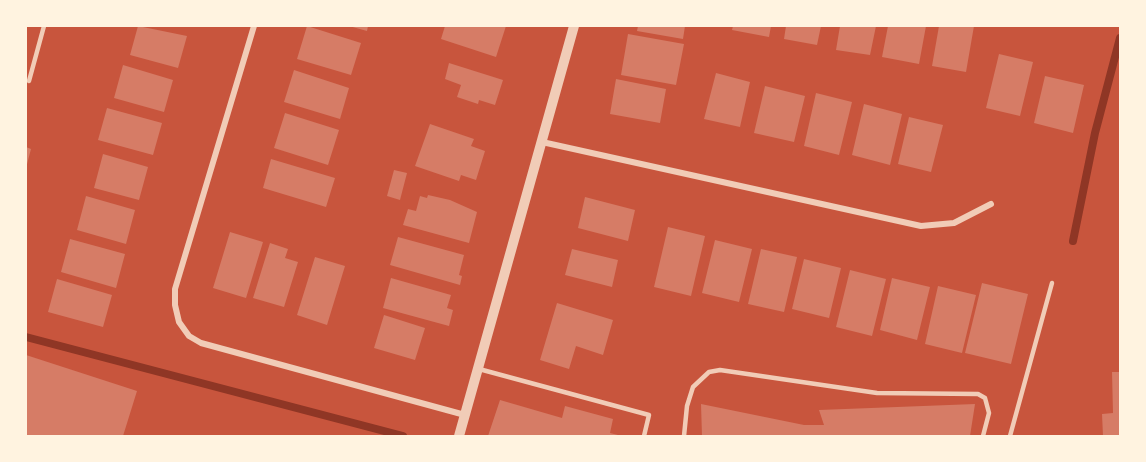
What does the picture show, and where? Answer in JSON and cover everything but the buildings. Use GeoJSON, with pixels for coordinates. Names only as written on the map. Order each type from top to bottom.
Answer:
{"type":"FeatureCollection","features":[{"type":"Feature","properties":{"kind":"street"},"geometry":{"type":"LineString","coordinates":[[254,26],[175,288],[175,305],[179,321],[189,336],[201,343],[465,416]]}},
{"type":"Feature","properties":{"kind":"street"},"geometry":{"type":"LineString","coordinates":[[459,436],[574,26]]}},
{"type":"Feature","properties":{"kind":"street"},"geometry":{"type":"LineString","coordinates":[[542,142],[921,226],[954,223],[991,204]]}},
{"type":"Feature","properties":{"kind":"lane"},"geometry":{"type":"LineString","coordinates":[[29,81],[44,26]]}},
{"type":"Feature","properties":{"kind":"lane"},"geometry":{"type":"LineString","coordinates":[[1011,436],[1052,283]]}},
{"type":"Feature","properties":{"kind":"lane"},"geometry":{"type":"LineString","coordinates":[[478,369],[649,415],[644,436]]}},
{"type":"Feature","properties":{"kind":"lane"},"geometry":{"type":"LineString","coordinates":[[684,436],[687,406],[693,387],[709,372],[720,369],[877,393],[978,394],[985,398],[989,413],[983,436]]}},
{"type":"Feature","properties":{"kind":"waterway"},"geometry":{"type":"LineString","coordinates":[[1073,241],[1095,133],[1120,38]]}},
{"type":"Feature","properties":{"kind":"waterway"},"geometry":{"type":"LineString","coordinates":[[26,337],[403,436]]}}]}
